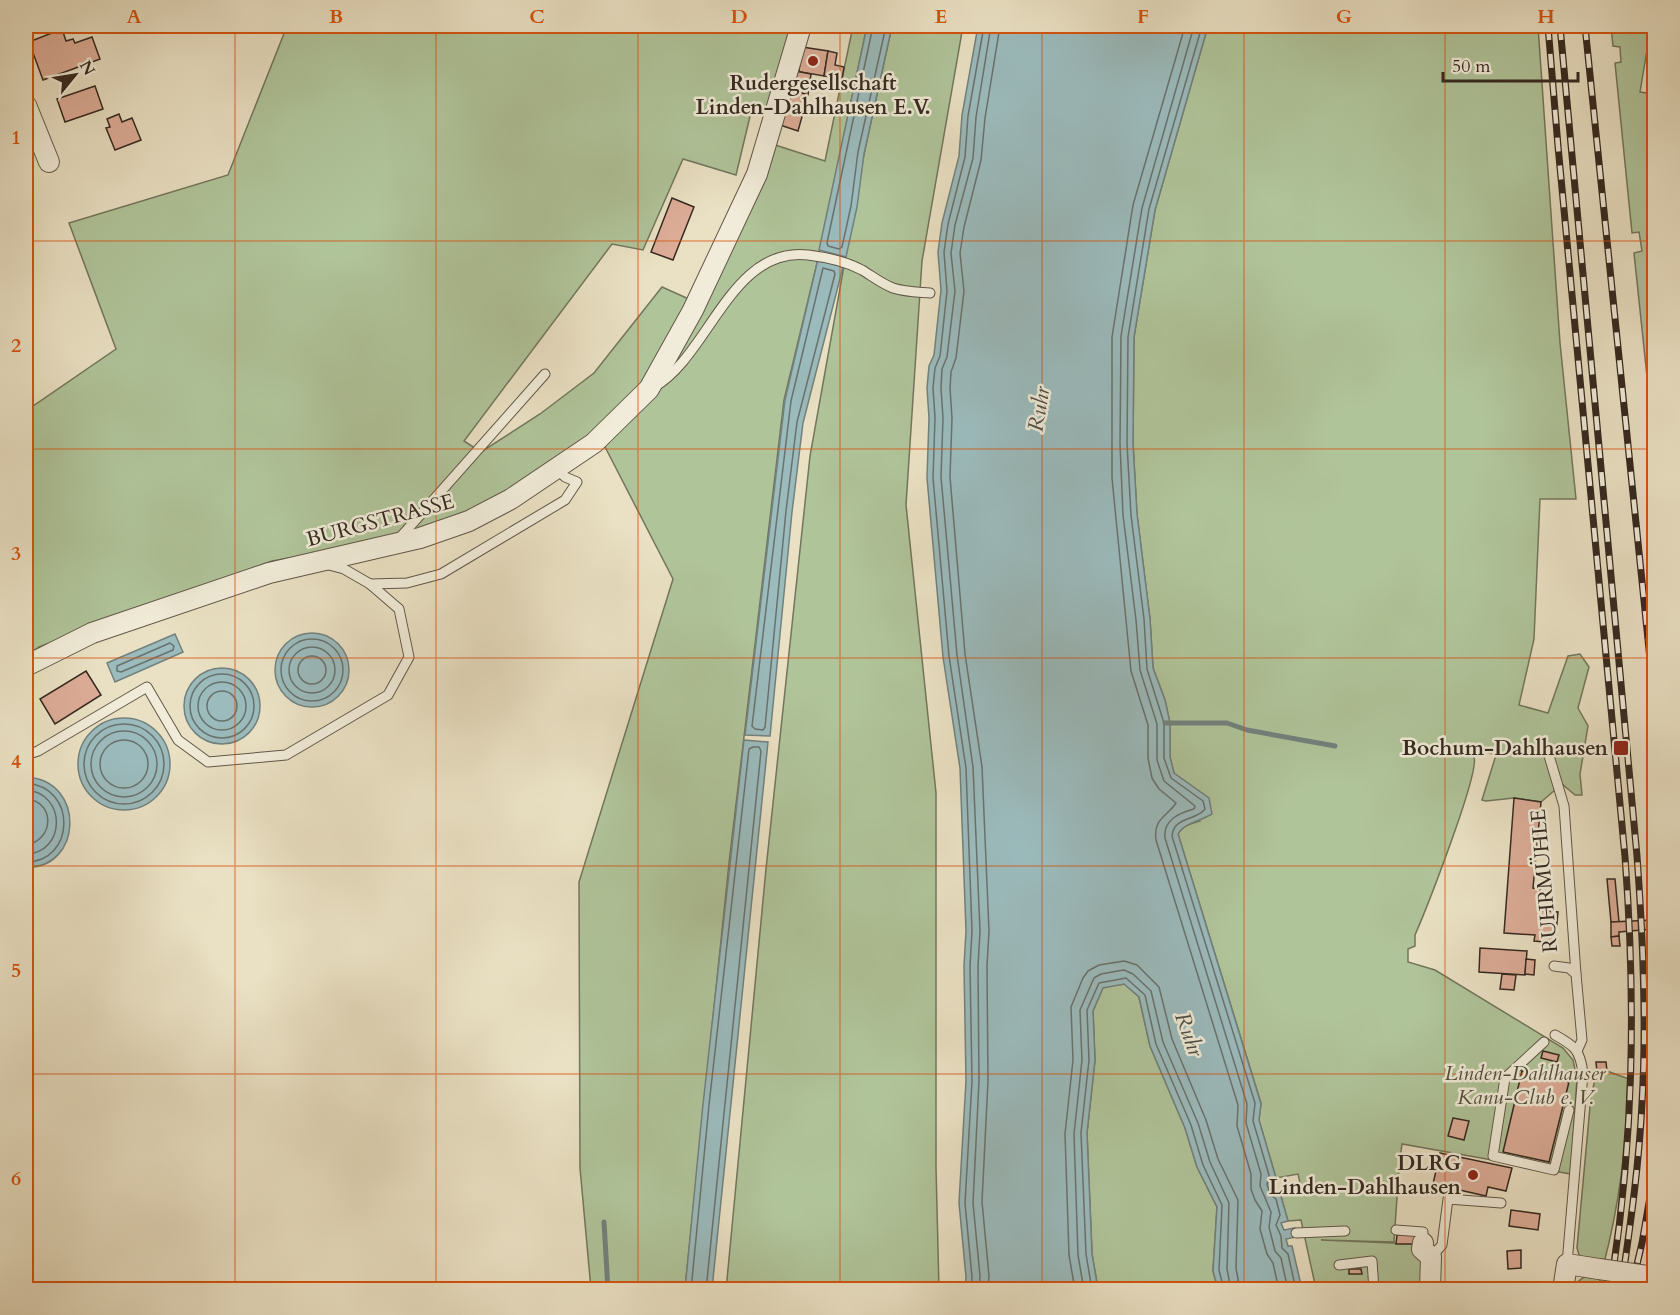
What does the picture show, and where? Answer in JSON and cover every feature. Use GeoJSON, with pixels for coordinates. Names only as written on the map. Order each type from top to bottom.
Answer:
{"type":"FeatureCollection","features":[{"type":"Feature","properties":{"kind":"street","name":"BURGSTRASSE"},"geometry":{"type":"LineString","coordinates":[[26,666],[92,633],[269,573],[420,538],[469,521],[511,499],[594,443],[649,389],[693,310],[758,174],[801,26]]}},
{"type":"Feature","properties":{"kind":"street"},"geometry":{"type":"LineString","coordinates":[[26,105],[49,162]]}},
{"type":"Feature","properties":{"kind":"street"},"geometry":{"type":"LineString","coordinates":[[1426,1244],[1430,1290]]}},
{"type":"Feature","properties":{"kind":"street"},"geometry":{"type":"LineString","coordinates":[[1568,1264],[1654,1277]]}},
{"type":"Feature","properties":{"kind":"street","name":"RUHRMÜHLE"},"geometry":{"type":"LineString","coordinates":[[1563,1290],[1568,1264]]}},
{"type":"Feature","properties":{"kind":"lane"},"geometry":{"type":"LineString","coordinates":[[649,389],[665,381],[678,369],[737,287],[769,262],[783,257],[809,255],[828,259],[859,268],[894,289],[930,293]]}},
{"type":"Feature","properties":{"kind":"lane"},"geometry":{"type":"LineString","coordinates":[[393,545],[544,374]]}},
{"type":"Feature","properties":{"kind":"lane"},"geometry":{"type":"LineString","coordinates":[[370,584],[407,583],[441,574],[565,500],[577,482],[565,477],[555,468]]}},
{"type":"Feature","properties":{"kind":"lane"},"geometry":{"type":"LineString","coordinates":[[26,755],[38,751],[147,687],[178,740],[208,762],[286,755],[388,694],[409,657],[399,609],[370,584],[344,569],[316,562]]}},
{"type":"Feature","properties":{"kind":"lane","name":"RUHRMÜHLE"},"geometry":{"type":"LineString","coordinates":[[1547,749],[1564,806],[1582,1040],[1577,1051],[1583,1073],[1568,1264]]}},
{"type":"Feature","properties":{"kind":"lane","name":"RUHRMÜHLE"},"geometry":{"type":"LineString","coordinates":[[1554,966],[1569,968],[1576,974]]}},
{"type":"Feature","properties":{"kind":"lane"},"geometry":{"type":"LineString","coordinates":[[1555,1035],[1572,1045],[1577,1051]]}},
{"type":"Feature","properties":{"kind":"lane"},"geometry":{"type":"LineString","coordinates":[[1544,1042],[1505,1078],[1493,1156],[1554,1170],[1569,1110]]}},
{"type":"Feature","properties":{"kind":"lane"},"geometry":{"type":"LineString","coordinates":[[1396,1230],[1426,1244],[1443,1245],[1448,1199],[1501,1203]]}},
{"type":"Feature","properties":{"kind":"lane"},"geometry":{"type":"LineString","coordinates":[[1296,1233],[1346,1231]]}},
{"type":"Feature","properties":{"kind":"lane"},"geometry":{"type":"LineString","coordinates":[[1339,1265],[1372,1261],[1374,1290]]}},
{"type":"Feature","properties":{"kind":"green space"},"geometry":{"type":"Polygon","coordinates":[[[287,26],[792,26],[769,112],[752,108],[736,175],[683,159],[643,250],[612,244],[464,441],[481,452],[540,414],[594,373],[662,287],[691,300],[772,144],[825,161],[853,26],[867,26],[818,259],[784,400],[729,863],[685,1289],[591,1289],[580,1168],[579,882],[673,579],[603,443],[491,507],[390,541],[272,561],[39,647],[26,656],[26,411],[116,349],[69,223],[228,175],[287,26]]]}},
{"type":"Feature","properties":{"kind":"green space"},"geometry":{"type":"Polygon","coordinates":[[[892,26],[963,26],[922,261],[906,505],[936,793],[936,1167],[939,1289],[726,1290],[766,869],[810,456],[864,154],[892,26]]]}},
{"type":"Feature","properties":{"kind":"green space","name":"Linden-Dahlhauser Kanu-Club e. V."},"geometry":{"type":"Polygon","coordinates":[[[1208,26],[1538,26],[1560,343],[1576,499],[1540,499],[1534,639],[1519,705],[1548,713],[1568,656],[1580,654],[1589,667],[1578,708],[1588,726],[1580,774],[1582,795],[1575,795],[1562,784],[1541,802],[1514,798],[1482,800],[1496,755],[1465,746],[1474,757],[1469,788],[1415,935],[1415,946],[1408,949],[1408,962],[1435,970],[1563,1048],[1573,1060],[1577,1078],[1571,1174],[1402,1144],[1394,1242],[1321,1240],[1417,1244],[1428,1289],[1316,1289],[1301,1220],[1288,1221],[1280,1193],[1301,1187],[1298,1174],[1276,1178],[1259,1120],[1261,1103],[1178,834],[1190,824],[1200,821],[1174,773],[1170,757],[1170,723],[1165,700],[1153,668],[1150,619],[1137,514],[1133,443],[1134,337],[1155,210],[1208,26]]]}},
{"type":"Feature","properties":{"kind":"green space"},"geometry":{"type":"Polygon","coordinates":[[[1611,26],[1651,26],[1640,92],[1654,94],[1654,424],[1652,424],[1634,253],[1642,251],[1639,232],[1632,233],[1615,63],[1621,62],[1620,47],[1613,46],[1611,26]]]}},
{"type":"Feature","properties":{"kind":"green space"},"geometry":{"type":"Polygon","coordinates":[[[1125,984],[1139,997],[1150,1046],[1185,1128],[1197,1167],[1217,1207],[1213,1271],[1218,1289],[1098,1289],[1092,1254],[1087,1133],[1095,1060],[1093,1011],[1103,987],[1125,984]]]}},
{"type":"Feature","properties":{"kind":"green space"},"geometry":{"type":"Polygon","coordinates":[[[1607,1071],[1629,1079],[1622,1171],[1604,1263],[1580,1258],[1577,1248],[1591,1096],[1597,1072],[1607,1071]]]}},
{"type":"Feature","properties":{"kind":"green space"},"geometry":{"type":"Polygon","coordinates":[[[1584,1277],[1600,1279],[1600,1289],[1574,1289],[1575,1284],[1584,1277]]]}},
{"type":"Feature","properties":{"kind":"water"},"geometry":{"type":"Polygon","coordinates":[[[867,26],[892,26],[864,154],[857,207],[846,257],[819,250],[867,26]]]}},
{"type":"Feature","properties":{"kind":"water","name":"Ruhr"},"geometry":{"type":"Polygon","coordinates":[[[978,26],[1208,26],[1155,210],[1134,337],[1133,444],[1137,514],[1150,619],[1153,668],[1165,700],[1170,723],[1170,757],[1174,773],[1209,798],[1212,814],[1188,825],[1178,834],[1261,1104],[1259,1120],[1276,1178],[1273,1182],[1275,1191],[1280,1193],[1288,1221],[1281,1223],[1284,1230],[1295,1228],[1296,1237],[1286,1239],[1288,1246],[1292,1246],[1302,1289],[1218,1289],[1213,1271],[1217,1207],[1197,1167],[1185,1128],[1150,1046],[1139,997],[1124,984],[1103,988],[1093,1011],[1095,1060],[1087,1133],[1092,1254],[1098,1289],[965,1289],[966,1277],[959,1203],[966,1081],[964,966],[966,931],[960,768],[943,657],[927,478],[929,418],[927,388],[929,366],[934,355],[941,290],[938,252],[942,223],[959,156],[962,115],[978,26]]]}},
{"type":"Feature","properties":{"kind":"water"},"geometry":{"type":"Polygon","coordinates":[[[818,259],[843,267],[803,423],[770,736],[745,735],[785,400],[818,259]]]}},
{"type":"Feature","properties":{"kind":"water"},"geometry":{"type":"Polygon","coordinates":[[[312,633],[333,639],[343,649],[349,670],[343,691],[333,701],[312,707],[291,701],[281,691],[275,670],[281,649],[291,639],[312,633]]]}},
{"type":"Feature","properties":{"kind":"water"},"geometry":{"type":"Polygon","coordinates":[[[175,634],[183,652],[115,682],[107,663],[175,634]]]}},
{"type":"Feature","properties":{"kind":"water"},"geometry":{"type":"Polygon","coordinates":[[[222,668],[237,671],[249,679],[257,691],[260,706],[257,721],[249,733],[237,741],[222,744],[207,741],[195,733],[187,721],[184,706],[187,691],[195,679],[207,671],[222,668]]]}},
{"type":"Feature","properties":{"kind":"water"},"geometry":{"type":"Polygon","coordinates":[[[124,718],[142,721],[157,731],[167,746],[170,764],[167,782],[157,797],[142,807],[124,810],[106,807],[91,797],[81,782],[78,764],[81,746],[91,731],[106,721],[124,718]]]}},
{"type":"Feature","properties":{"kind":"water"},"geometry":{"type":"Polygon","coordinates":[[[744,740],[768,742],[712,1289],[685,1289],[703,1104],[744,740]]]}},
{"type":"Feature","properties":{"kind":"water"},"geometry":{"type":"Polygon","coordinates":[[[26,777],[46,782],[60,793],[68,808],[70,824],[67,841],[58,855],[45,864],[26,867],[26,777]]]}},
{"type":"Feature","properties":{"kind":"building"},"geometry":{"type":"Polygon","coordinates":[[[62,29],[66,41],[73,39],[75,43],[92,37],[100,59],[43,80],[29,42],[62,29]]]}},
{"type":"Feature","properties":{"kind":"building","name":"Rudergesellschaft Linden-Dahlhausen E.V."},"geometry":{"type":"Polygon","coordinates":[[[802,47],[828,51],[824,76],[795,71],[799,71],[802,47]]]}},
{"type":"Feature","properties":{"kind":"building"},"geometry":{"type":"Polygon","coordinates":[[[828,51],[837,53],[835,65],[844,67],[842,79],[824,76],[828,51]]]}},
{"type":"Feature","properties":{"kind":"building"},"geometry":{"type":"Polygon","coordinates":[[[795,71],[811,74],[808,95],[801,93],[803,88],[793,86],[795,71]]]}},
{"type":"Feature","properties":{"kind":"building"},"geometry":{"type":"Polygon","coordinates":[[[95,86],[103,109],[65,122],[57,99],[95,86]]]}},
{"type":"Feature","properties":{"kind":"building"},"geometry":{"type":"Polygon","coordinates":[[[790,89],[808,95],[798,131],[780,125],[790,89]]]}},
{"type":"Feature","properties":{"kind":"building"},"geometry":{"type":"Polygon","coordinates":[[[119,114],[122,122],[132,118],[141,140],[115,150],[106,128],[110,127],[107,119],[119,114]]]}},
{"type":"Feature","properties":{"kind":"building"},"geometry":{"type":"Polygon","coordinates":[[[672,198],[694,207],[673,260],[651,252],[672,198]]]}},
{"type":"Feature","properties":{"kind":"building"},"geometry":{"type":"Polygon","coordinates":[[[86,671],[101,695],[55,724],[40,699],[86,671]]]}},
{"type":"Feature","properties":{"kind":"building"},"geometry":{"type":"Polygon","coordinates":[[[1514,798],[1541,802],[1533,888],[1540,889],[1538,910],[1558,912],[1555,943],[1534,941],[1535,935],[1504,933],[1514,798]]]}},
{"type":"Feature","properties":{"kind":"building"},"geometry":{"type":"Polygon","coordinates":[[[1650,877],[1654,877],[1654,920],[1653,920],[1650,877]]]}},
{"type":"Feature","properties":{"kind":"building"},"geometry":{"type":"Polygon","coordinates":[[[1607,879],[1615,879],[1619,922],[1611,922],[1607,879]]]}},
{"type":"Feature","properties":{"kind":"building"},"geometry":{"type":"Polygon","coordinates":[[[1654,920],[1654,935],[1653,929],[1619,932],[1619,936],[1611,937],[1611,922],[1654,920]]]}},
{"type":"Feature","properties":{"kind":"building"},"geometry":{"type":"Polygon","coordinates":[[[1619,936],[1620,946],[1612,946],[1611,937],[1619,936]]]}},
{"type":"Feature","properties":{"kind":"building"},"geometry":{"type":"Polygon","coordinates":[[[1480,948],[1527,951],[1525,975],[1479,972],[1480,948]]]}},
{"type":"Feature","properties":{"kind":"building"},"geometry":{"type":"Polygon","coordinates":[[[1526,959],[1535,960],[1534,975],[1525,974],[1526,959]]]}},
{"type":"Feature","properties":{"kind":"building"},"geometry":{"type":"Polygon","coordinates":[[[1502,974],[1516,975],[1514,990],[1500,989],[1502,974]]]}},
{"type":"Feature","properties":{"kind":"building"},"geometry":{"type":"Polygon","coordinates":[[[1543,1051],[1559,1055],[1557,1062],[1541,1058],[1543,1051]]]}},
{"type":"Feature","properties":{"kind":"building"},"geometry":{"type":"Polygon","coordinates":[[[1596,1062],[1606,1062],[1607,1071],[1597,1072],[1596,1062]]]}},
{"type":"Feature","properties":{"kind":"building"},"geometry":{"type":"Polygon","coordinates":[[[1522,1071],[1569,1082],[1549,1162],[1503,1152],[1522,1071]]]}},
{"type":"Feature","properties":{"kind":"building"},"geometry":{"type":"Polygon","coordinates":[[[1453,1118],[1469,1121],[1464,1140],[1448,1136],[1453,1118]]]}},
{"type":"Feature","properties":{"kind":"building","name":"DLRG Linden-Dahlhausen"},"geometry":{"type":"Polygon","coordinates":[[[1440,1153],[1512,1168],[1506,1191],[1488,1187],[1486,1196],[1433,1184],[1440,1153]]]}},
{"type":"Feature","properties":{"kind":"building"},"geometry":{"type":"Polygon","coordinates":[[[1433,1184],[1445,1187],[1443,1193],[1432,1190],[1433,1184]]]}},
{"type":"Feature","properties":{"kind":"building"},"geometry":{"type":"Polygon","coordinates":[[[1511,1210],[1540,1214],[1538,1230],[1509,1226],[1511,1210]]]}},
{"type":"Feature","properties":{"kind":"building"},"geometry":{"type":"Polygon","coordinates":[[[1417,1234],[1417,1244],[1396,1244],[1397,1235],[1417,1234]]]}},
{"type":"Feature","properties":{"kind":"building"},"geometry":{"type":"Polygon","coordinates":[[[1521,1250],[1521,1268],[1508,1269],[1507,1251],[1521,1250]]]}},
{"type":"Feature","properties":{"kind":"building"},"geometry":{"type":"Polygon","coordinates":[[[1349,1269],[1361,1269],[1362,1274],[1349,1274],[1349,1269]]]}},
{"type":"Feature","properties":{"kind":"waterway"},"geometry":{"type":"LineString","coordinates":[[1165,723],[1227,723],[1247,730],[1335,746]]}},
{"type":"Feature","properties":{"kind":"waterway"},"geometry":{"type":"LineString","coordinates":[[604,1222],[608,1290]]}},
{"type":"Feature","properties":{"kind":"railway"},"geometry":{"type":"LineString","coordinates":[[1548,26],[1625,857],[1631,966],[1631,1074],[1628,1127],[1624,1181],[1610,1290]]}},
{"type":"Feature","properties":{"kind":"railway"},"geometry":{"type":"LineString","coordinates":[[1560,26],[1637,856],[1643,949],[1644,1041],[1641,1127],[1621,1290]]}},
{"type":"Feature","properties":{"kind":"railway"},"geometry":{"type":"LineString","coordinates":[[1585,26],[1654,698]]}},
{"type":"Feature","properties":{"kind":"railway"},"geometry":{"type":"LineString","coordinates":[[1631,1290],[1654,1174]]}},
{"type":"Feature","properties":{"kind":"place","name":"Rudergesellschaft Linden-Dahlhausen E.V."},"geometry":{"type":"Point","coordinates":[813,61]}},
{"type":"Feature","properties":{"kind":"place","name":"Bochum-Dahlhausen"},"geometry":{"type":"Point","coordinates":[1621,748]}},
{"type":"Feature","properties":{"kind":"place","name":"DLRG Linden-Dahlhausen"},"geometry":{"type":"Point","coordinates":[1473,1175]}}]}
